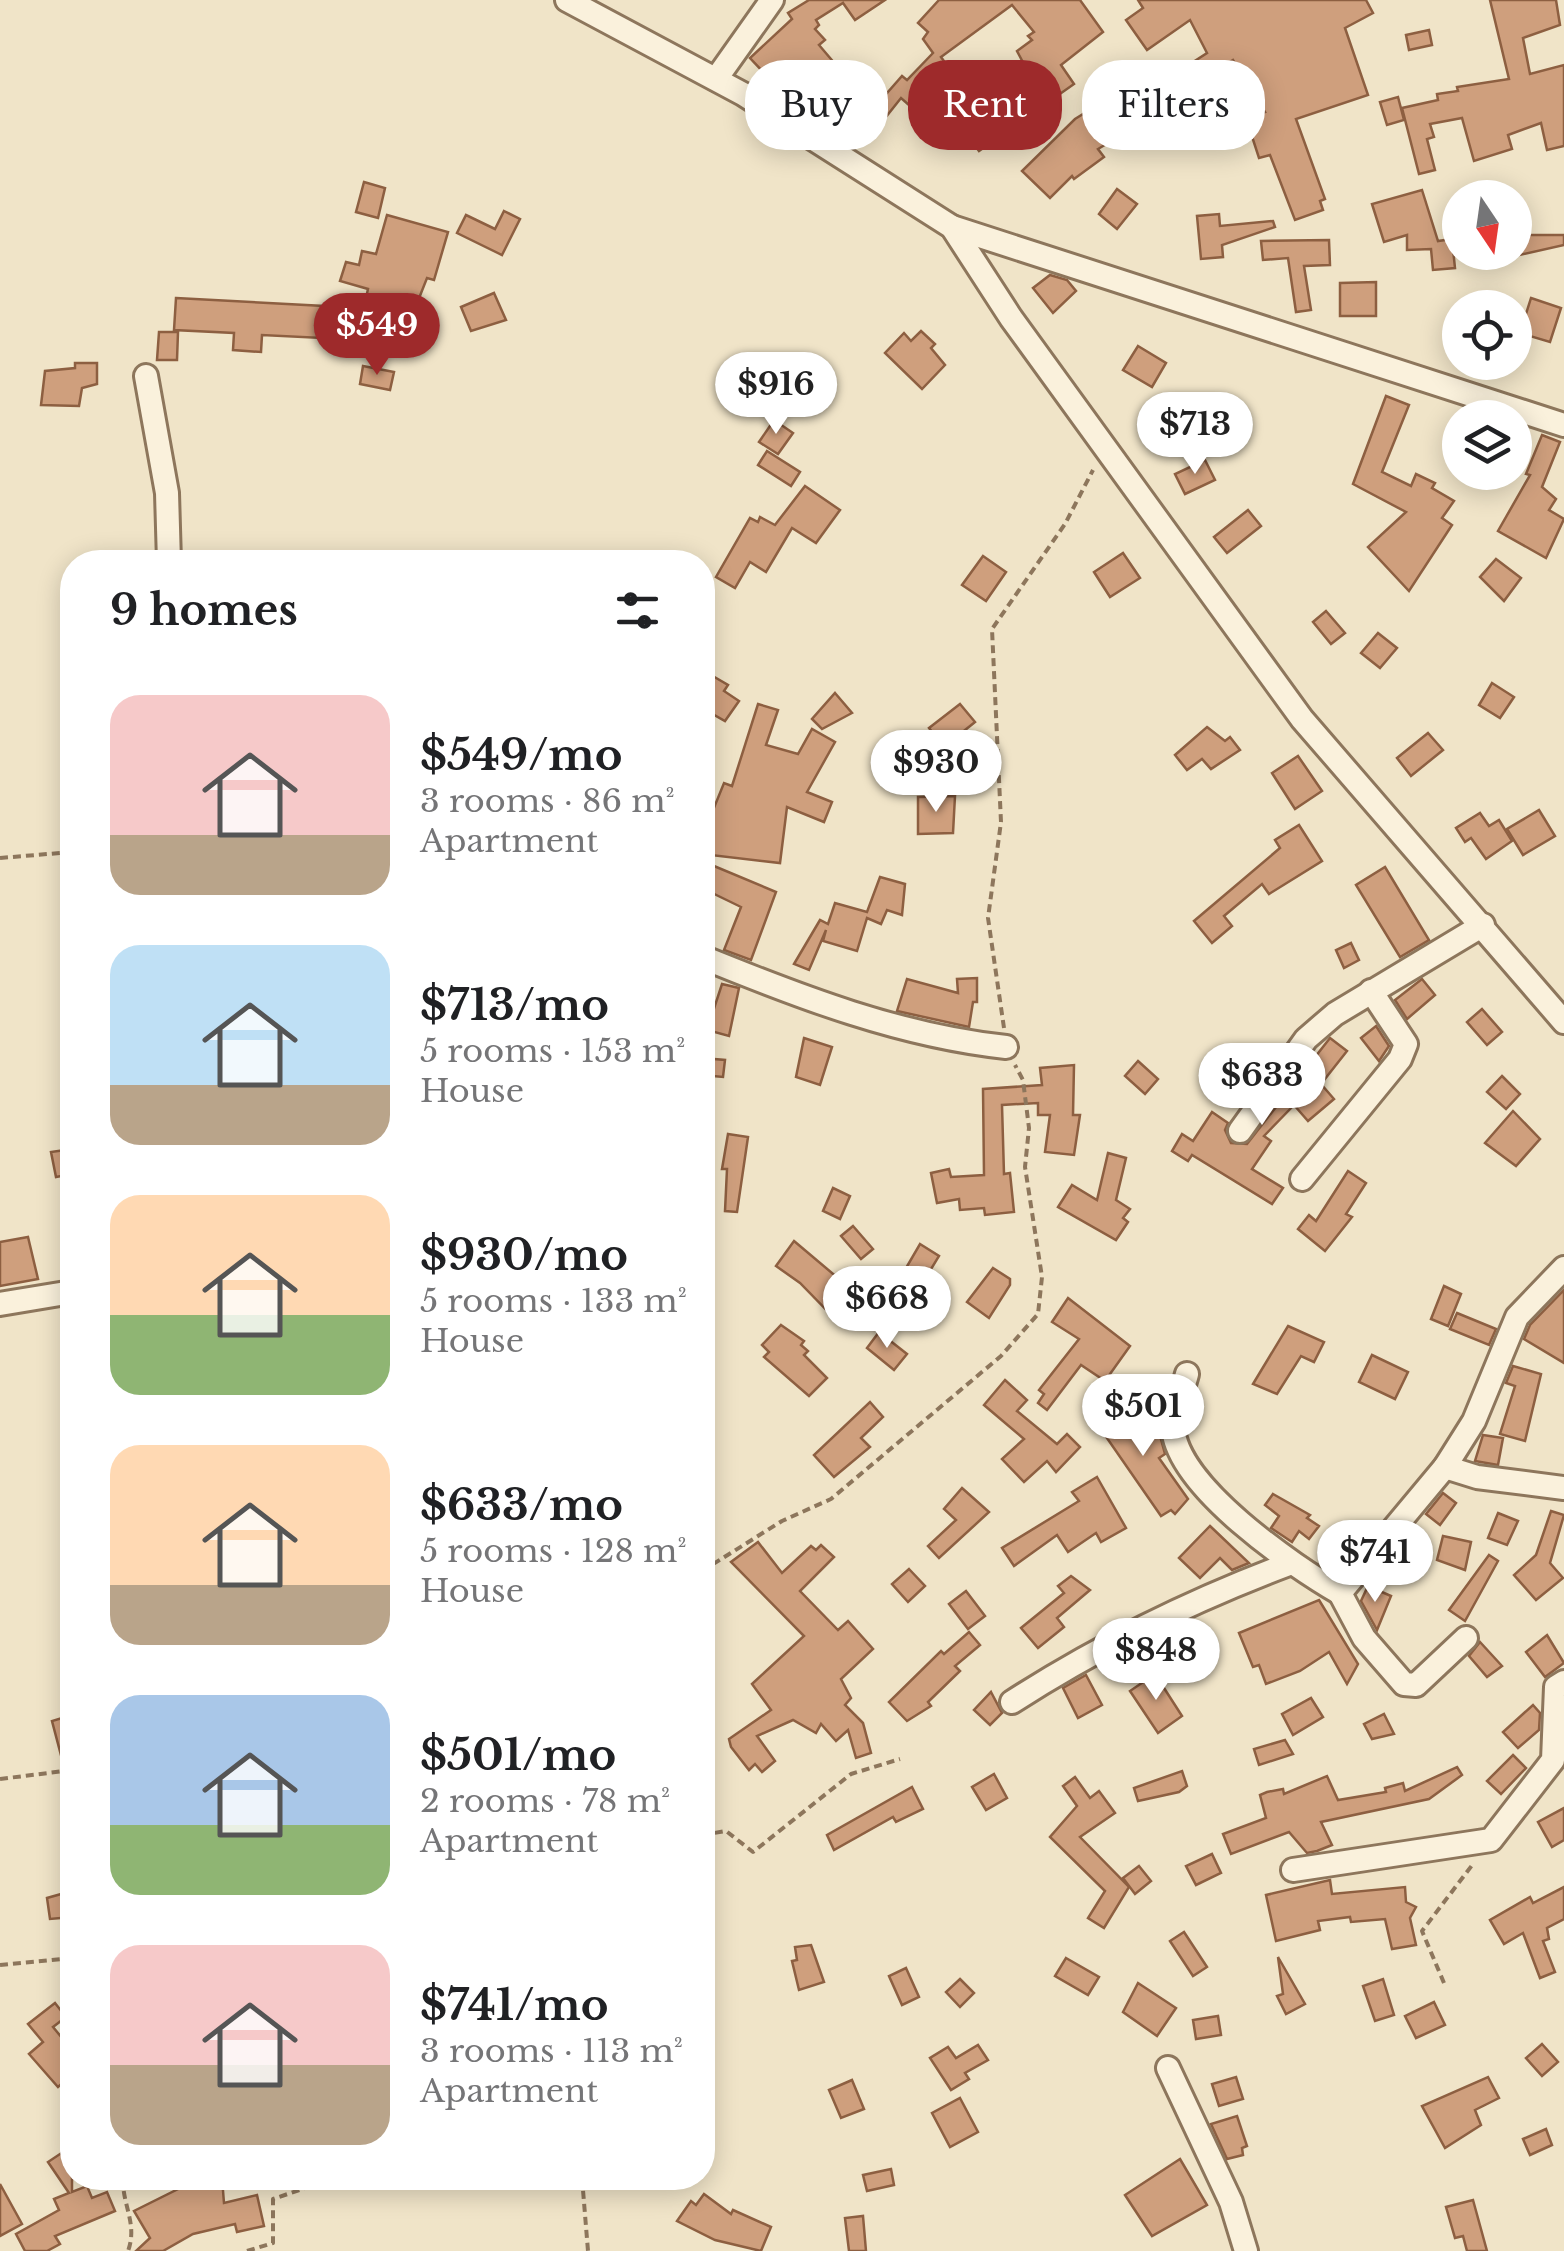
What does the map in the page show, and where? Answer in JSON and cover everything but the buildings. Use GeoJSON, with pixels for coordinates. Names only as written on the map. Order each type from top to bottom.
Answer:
{"type":"FeatureCollection","features":[{"type":"Feature","properties":{"kind":"street"},"geometry":{"type":"LineString","coordinates":[[567,0],[716,79],[952,227],[1564,426]]}},
{"type":"Feature","properties":{"kind":"street"},"geometry":{"type":"LineString","coordinates":[[716,79],[772,0]]}},
{"type":"Feature","properties":{"kind":"street"},"geometry":{"type":"LineString","coordinates":[[952,227],[1011,318],[1302,718],[1564,1022]]}},
{"type":"Feature","properties":{"kind":"street"},"geometry":{"type":"LineString","coordinates":[[146,376],[167,493],[169,550]]}},
{"type":"Feature","properties":{"kind":"street"},"geometry":{"type":"LineString","coordinates":[[1240,1131],[1306,1039],[1371,990],[1483,925]]}},
{"type":"Feature","properties":{"kind":"street"},"geometry":{"type":"LineString","coordinates":[[715,963],[866,1018],[947,1041],[1006,1047]]}},
{"type":"Feature","properties":{"kind":"street"},"geometry":{"type":"LineString","coordinates":[[1302,1179],[1400,1059],[1406,1044],[1371,990]]}},
{"type":"Feature","properties":{"kind":"street"},"geometry":{"type":"LineString","coordinates":[[1340,1593],[1444,1467],[1474,1422],[1517,1317],[1564,1268]]}},
{"type":"Feature","properties":{"kind":"street"},"geometry":{"type":"LineString","coordinates":[[0,1304],[60,1294]]}},
{"type":"Feature","properties":{"kind":"street"},"geometry":{"type":"LineString","coordinates":[[1187,1374],[1173,1426],[1182,1453],[1229,1515],[1290,1564],[1340,1593],[1364,1638],[1404,1684],[1416,1685],[1466,1638]]}},
{"type":"Feature","properties":{"kind":"street"},"geometry":{"type":"LineString","coordinates":[[1444,1467],[1478,1477],[1564,1488]]}},
{"type":"Feature","properties":{"kind":"street"},"geometry":{"type":"LineString","coordinates":[[1012,1702],[1060,1672],[1186,1606],[1290,1564]]}},
{"type":"Feature","properties":{"kind":"street"},"geometry":{"type":"LineString","coordinates":[[1293,1870],[1491,1840],[1553,1760],[1554,1701],[1556,1687],[1564,1682]]}},
{"type":"Feature","properties":{"kind":"street"},"geometry":{"type":"LineString","coordinates":[[1168,2068],[1231,2202],[1246,2251]]}},
{"type":"Feature","properties":{"kind":"path"},"geometry":{"type":"LineString","coordinates":[[0,858],[60,853]]}},
{"type":"Feature","properties":{"kind":"path"},"geometry":{"type":"LineString","coordinates":[[715,1833],[726,1832],[753,1852],[851,1774],[900,1759]]}},
{"type":"Feature","properties":{"kind":"path"},"geometry":{"type":"LineString","coordinates":[[0,1780],[60,1772]]}},
{"type":"Feature","properties":{"kind":"path"},"geometry":{"type":"LineString","coordinates":[[1444,1984],[1422,1931],[1491,1840]]}},
{"type":"Feature","properties":{"kind":"path"},"geometry":{"type":"LineString","coordinates":[[0,1964],[60,1959]]}},
{"type":"Feature","properties":{"kind":"path"},"geometry":{"type":"LineString","coordinates":[[122,2190],[135,2232],[128,2251]]}},
{"type":"Feature","properties":{"kind":"path"},"geometry":{"type":"LineString","coordinates":[[246,2251],[273,2243],[273,2199],[300,2190]]}},
{"type":"Feature","properties":{"kind":"path"},"geometry":{"type":"LineString","coordinates":[[583,2190],[588,2251]]}}]}
